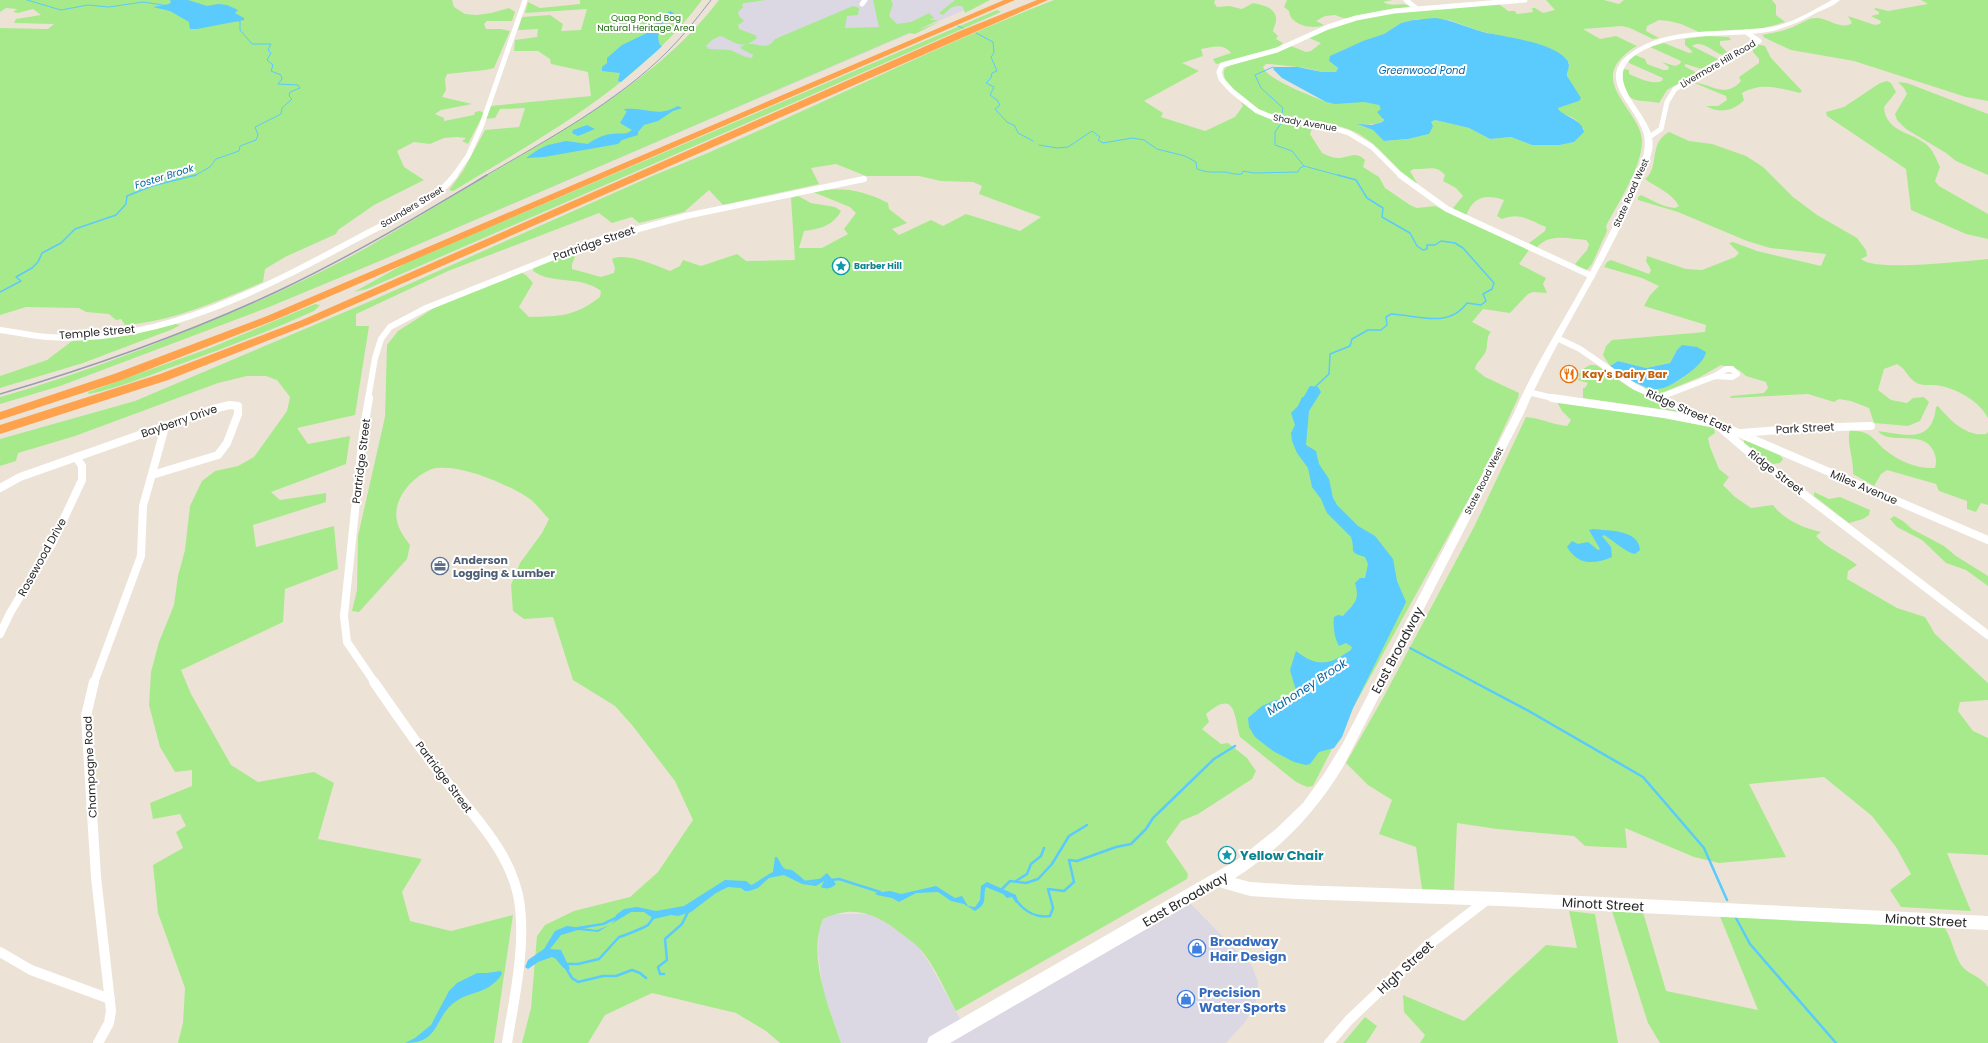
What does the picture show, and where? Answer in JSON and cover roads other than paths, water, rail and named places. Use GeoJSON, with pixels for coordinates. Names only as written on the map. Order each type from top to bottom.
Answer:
{"type":"FeatureCollection","features":[{"type":"Feature","properties":{"kind":"highway"},"geometry":{"type":"LineString","coordinates":[[0,416],[125,374],[271,318],[1011,0]]}},
{"type":"Feature","properties":{"kind":"highway"},"geometry":{"type":"LineString","coordinates":[[0,430],[164,377],[306,322],[963,34],[1044,0]]}},
{"type":"Feature","properties":{"kind":"main road","name":"State Road West"},"geometry":{"type":"LineString","coordinates":[[1463,521],[1519,413],[1528,392],[1592,276],[1641,173],[1649,151],[1648,138],[1643,123],[1622,91],[1619,83],[1619,75],[1627,60],[1641,48],[1666,40],[1692,35],[1746,32],[1781,26],[1802,18],[1837,0]]}},
{"type":"Feature","properties":{"kind":"main road","name":"East Broadway"},"geometry":{"type":"LineString","coordinates":[[935,1043],[1219,880],[1262,851],[1289,827],[1308,807],[1323,787],[1414,618],[1463,521]]}},
{"type":"Feature","properties":{"kind":"main road","name":"Minott Street"},"geometry":{"type":"LineString","coordinates":[[1219,880],[1250,889],[1988,923]]}},
{"type":"Feature","properties":{"kind":"street","name":"Saunders Street"},"geometry":{"type":"LineString","coordinates":[[193,316],[266,286],[314,262],[415,208],[447,186],[460,168],[480,130],[525,0]]}},
{"type":"Feature","properties":{"kind":"street"},"geometry":{"type":"LineString","coordinates":[[1406,0],[1417,9]]}},
{"type":"Feature","properties":{"kind":"street","name":"Shady Avenue"},"geometry":{"type":"LineString","coordinates":[[1525,0],[1417,9],[1356,18],[1328,27],[1277,50],[1222,66],[1218,72],[1221,79],[1246,103],[1268,117],[1279,120],[1320,124],[1349,133],[1372,147],[1402,177],[1447,209],[1592,276]]}},
{"type":"Feature","properties":{"kind":"street","name":"Livermore Hill Road"},"geometry":{"type":"LineString","coordinates":[[1648,138],[1661,130],[1665,120],[1667,100],[1677,87],[1759,41],[1746,32]]}},
{"type":"Feature","properties":{"kind":"street","name":"Partridge Street"},"geometry":{"type":"LineString","coordinates":[[507,1043],[517,972],[521,919],[517,890],[508,866],[493,841],[437,770],[354,654],[347,642],[344,630],[348,570],[363,434],[373,370],[381,339],[394,325],[426,308],[591,242],[649,224],[864,179]]}},
{"type":"Feature","properties":{"kind":"street","name":"Temple Street"},"geometry":{"type":"LineString","coordinates":[[0,330],[44,336],[90,335],[154,326],[193,316]]}},
{"type":"Feature","properties":{"kind":"street","name":"Ridge Street East"},"geometry":{"type":"LineString","coordinates":[[1557,338],[1580,349],[1621,378],[1658,398],[1740,433]]}},
{"type":"Feature","properties":{"kind":"street"},"geometry":{"type":"LineString","coordinates":[[1658,398],[1715,376]]}},
{"type":"Feature","properties":{"kind":"street","name":"Ridge Street"},"geometry":{"type":"LineString","coordinates":[[1528,392],[1555,399],[1652,412],[1716,424],[1757,459],[1988,635]]}},
{"type":"Feature","properties":{"kind":"street","name":"Bayberry Drive"},"geometry":{"type":"LineString","coordinates":[[2,487],[16,479],[219,407],[235,405],[240,409],[227,443],[216,456],[152,475]]}},
{"type":"Feature","properties":{"kind":"street","name":"Park Street"},"geometry":{"type":"LineString","coordinates":[[1740,433],[1804,428],[1871,426]]}},
{"type":"Feature","properties":{"kind":"street","name":"Champagne Road"},"geometry":{"type":"LineString","coordinates":[[98,1043],[111,1018],[96,877],[86,716],[94,681],[141,556],[143,506],[165,427]]}},
{"type":"Feature","properties":{"kind":"street","name":"Miles Avenue"},"geometry":{"type":"LineString","coordinates":[[1740,433],[1988,540]]}},
{"type":"Feature","properties":{"kind":"street","name":"Rosewood Drive"},"geometry":{"type":"LineString","coordinates":[[0,634],[10,613],[52,544],[82,480],[82,466],[76,457]]}},
{"type":"Feature","properties":{"kind":"street","name":"High Street"},"geometry":{"type":"LineString","coordinates":[[1329,1043],[1349,1020],[1427,946],[1489,899]]}},
{"type":"Feature","properties":{"kind":"street"},"geometry":{"type":"LineString","coordinates":[[0,952],[30,970],[110,999]]}},
{"type":"Feature","properties":{"kind":"water"},"geometry":{"type":"Polygon","coordinates":[[[170,0],[188,0],[207,6],[218,4],[227,5],[238,10],[235,13],[244,18],[244,20],[190,29],[189,22],[170,11],[153,7],[169,4],[171,2],[170,0]]]}},
{"type":"Feature","properties":{"kind":"water"},"geometry":{"type":"Polygon","coordinates":[[[670,11],[674,13],[664,23],[659,31],[658,40],[662,46],[658,50],[621,82],[618,81],[620,73],[602,71],[602,67],[607,63],[607,58],[622,45],[647,33],[664,15],[670,11]]]}},
{"type":"Feature","properties":{"kind":"water","name":"Greenwood Pond"},"geometry":{"type":"Polygon","coordinates":[[[1435,18],[1483,32],[1539,44],[1559,53],[1568,61],[1569,66],[1567,76],[1581,98],[1579,101],[1558,109],[1577,121],[1583,128],[1584,132],[1574,142],[1560,145],[1532,145],[1511,137],[1490,139],[1469,128],[1435,120],[1431,122],[1433,126],[1429,134],[1408,139],[1384,141],[1373,130],[1357,124],[1372,125],[1382,122],[1384,120],[1377,112],[1381,109],[1379,105],[1364,102],[1335,104],[1326,102],[1282,78],[1273,69],[1275,67],[1298,67],[1322,72],[1336,72],[1338,68],[1329,61],[1330,56],[1363,41],[1384,34],[1401,23],[1413,20],[1435,18]]]}},
{"type":"Feature","properties":{"kind":"water"},"geometry":{"type":"Polygon","coordinates":[[[678,106],[682,108],[673,111],[658,121],[644,125],[638,132],[638,135],[622,140],[618,144],[544,157],[526,158],[548,145],[566,141],[588,144],[605,135],[629,132],[632,130],[620,123],[627,111],[624,110],[625,109],[658,112],[678,106]]]}},
{"type":"Feature","properties":{"kind":"water"},"geometry":{"type":"Polygon","coordinates":[[[587,125],[595,129],[578,136],[572,133],[573,130],[587,125]]]}},
{"type":"Feature","properties":{"kind":"water"},"geometry":{"type":"Polygon","coordinates":[[[1682,345],[1697,347],[1706,352],[1704,358],[1692,371],[1674,383],[1661,389],[1651,389],[1645,387],[1632,381],[1610,366],[1618,361],[1646,368],[1670,363],[1677,350],[1682,345]]]}},
{"type":"Feature","properties":{"kind":"water"},"geometry":{"type":"Polygon","coordinates":[[[1310,386],[1318,387],[1321,392],[1309,411],[1306,445],[1316,451],[1319,464],[1329,479],[1333,498],[1337,505],[1358,526],[1375,536],[1393,559],[1397,581],[1406,602],[1353,708],[1342,737],[1334,748],[1319,752],[1310,764],[1306,765],[1294,762],[1273,751],[1255,737],[1249,727],[1248,718],[1262,706],[1275,700],[1297,701],[1297,694],[1290,670],[1296,651],[1311,660],[1324,662],[1336,659],[1351,650],[1352,647],[1346,643],[1339,646],[1334,632],[1334,617],[1338,615],[1343,616],[1355,601],[1357,594],[1355,583],[1360,578],[1365,578],[1368,564],[1365,557],[1354,552],[1351,537],[1327,513],[1321,499],[1312,487],[1308,468],[1297,453],[1292,441],[1291,433],[1295,425],[1291,413],[1299,405],[1310,386]]]}},
{"type":"Feature","properties":{"kind":"water"},"geometry":{"type":"Polygon","coordinates":[[[1593,529],[1622,532],[1629,535],[1638,543],[1640,550],[1635,554],[1631,553],[1604,535],[1602,536],[1611,547],[1612,557],[1605,560],[1592,562],[1581,560],[1571,553],[1567,547],[1572,541],[1578,544],[1588,542],[1598,550],[1600,549],[1589,530],[1593,529]]]}},
{"type":"Feature","properties":{"kind":"water"},"geometry":{"type":"Polygon","coordinates":[[[775,857],[777,857],[785,869],[792,870],[801,877],[804,883],[816,882],[827,873],[836,884],[825,888],[821,887],[824,881],[816,886],[802,884],[784,875],[769,878],[758,888],[749,891],[745,891],[741,888],[728,887],[716,893],[691,912],[678,916],[671,915],[654,919],[644,912],[631,912],[611,924],[615,920],[616,915],[624,909],[637,907],[656,911],[684,906],[725,880],[746,881],[751,885],[756,883],[773,872],[775,857]]]}},
{"type":"Feature","properties":{"kind":"water"},"geometry":{"type":"Polygon","coordinates":[[[987,882],[1016,895],[1018,902],[1016,903],[1012,897],[1007,898],[1003,894],[986,887],[984,903],[975,911],[964,904],[951,901],[938,892],[916,893],[899,902],[892,898],[877,895],[875,893],[890,891],[901,894],[936,886],[955,898],[962,896],[968,906],[975,907],[980,900],[981,886],[987,882]]]}},
{"type":"Feature","properties":{"kind":"water"},"geometry":{"type":"Polygon","coordinates":[[[609,925],[598,932],[578,930],[561,935],[550,949],[561,950],[570,969],[568,970],[552,957],[538,962],[528,969],[525,967],[528,960],[544,949],[555,931],[567,926],[597,930],[609,925]]]}},
{"type":"Feature","properties":{"kind":"water"},"geometry":{"type":"Polygon","coordinates":[[[501,971],[502,974],[491,986],[461,998],[448,1008],[431,1034],[425,1039],[417,1042],[405,1043],[415,1038],[431,1025],[449,991],[457,983],[477,973],[501,971]]]}},
{"type":"Feature","properties":{"kind":"waterway","name":"Foster Brook"},"geometry":{"type":"LineString","coordinates":[[27,0],[61,10],[88,5],[109,7],[143,2],[163,5]]}},
{"type":"Feature","properties":{"kind":"waterway","name":"Foster Brook"},"geometry":{"type":"LineString","coordinates":[[196,175],[210,167],[216,159],[239,151],[240,146],[256,140],[258,135],[255,127],[281,114],[282,108],[292,99],[289,96],[290,92],[300,88],[298,85],[278,84],[282,79],[281,75],[271,71],[273,65],[267,60],[271,53],[268,50],[271,44],[252,44],[240,30],[240,21],[238,21]]}},
{"type":"Feature","properties":{"kind":"waterway","name":"Mahoney Brook"},"geometry":{"type":"LineString","coordinates":[[958,26],[963,28]]}},
{"type":"Feature","properties":{"kind":"waterway","name":"Mahoney Brook"},"geometry":{"type":"LineString","coordinates":[[976,33],[993,42],[994,53],[991,57],[997,71],[992,73],[991,78],[986,83],[994,87],[990,95],[997,100],[1000,105],[995,109],[1007,122],[1015,126],[1018,133],[1033,141]]}},
{"type":"Feature","properties":{"kind":"waterway"},"geometry":{"type":"LineString","coordinates":[[1276,68],[1273,67],[1255,75],[1261,88],[1283,108],[1281,118]]}},
{"type":"Feature","properties":{"kind":"waterway"},"geometry":{"type":"LineString","coordinates":[[1282,122],[1275,132],[1275,145],[1292,151],[1304,166]]}},
{"type":"Feature","properties":{"kind":"waterway","name":"Mahoney Brook"},"geometry":{"type":"LineString","coordinates":[[1039,145],[1057,148],[1068,147],[1092,131],[1100,137],[1098,140],[1103,143],[1132,138],[1144,140],[1157,149],[1185,156],[1196,162],[1197,169],[1208,172],[1225,172],[1234,174],[1242,174],[1243,171],[1254,173],[1298,172],[1300,168],[1304,166]]}},
{"type":"Feature","properties":{"kind":"waterway","name":"Mahoney Brook"},"geometry":{"type":"LineString","coordinates":[[1304,166],[1341,176]]}},
{"type":"Feature","properties":{"kind":"waterway","name":"Foster Brook"},"geometry":{"type":"LineString","coordinates":[[0,292],[21,281],[16,277],[32,268],[38,262],[42,253],[61,243],[75,229],[116,215],[126,204],[127,196],[152,186],[196,175]]}},
{"type":"Feature","properties":{"kind":"waterway","name":"Mahoney Brook"},"geometry":{"type":"LineString","coordinates":[[1315,387],[1329,374],[1330,354],[1350,346],[1352,339],[1368,330],[1381,330],[1387,325],[1386,317],[1391,314],[1432,319],[1451,316],[1460,311],[1467,303],[1481,305],[1486,301],[1483,294],[1492,289],[1494,283],[1463,248],[1455,243],[1441,241],[1435,245],[1427,245],[1427,249],[1423,250],[1417,246],[1410,233],[1382,217],[1383,208],[1367,198],[1356,180],[1338,175]]}},
{"type":"Feature","properties":{"kind":"waterway","name":"Mahoney Brook"},"geometry":{"type":"LineString","coordinates":[[1299,406],[1303,398],[1302,399]]}},
{"type":"Feature","properties":{"kind":"waterway"},"geometry":{"type":"LineString","coordinates":[[1410,648],[1476,683]]}},
{"type":"Feature","properties":{"kind":"waterway"},"geometry":{"type":"LineString","coordinates":[[1474,682],[1527,710],[1643,777],[1704,848],[1727,900]]}},
{"type":"Feature","properties":{"kind":"waterway","name":"Mahoney Brook"},"geometry":{"type":"LineString","coordinates":[[1016,900],[1035,915],[1050,916],[1053,908],[1048,889],[1064,891],[1074,882],[1069,860],[1077,861],[1116,847],[1131,844],[1146,829],[1153,818],[1214,759],[1235,746]]}},
{"type":"Feature","properties":{"kind":"waterway"},"geometry":{"type":"LineString","coordinates":[[1002,889],[1010,881],[1026,883],[1038,879],[1052,864],[1069,836],[1087,825]]}},
{"type":"Feature","properties":{"kind":"waterway"},"geometry":{"type":"LineString","coordinates":[[1016,881],[1027,874],[1031,864],[1041,856],[1044,848]]}},
{"type":"Feature","properties":{"kind":"waterway","name":"Mahoney Brook"},"geometry":{"type":"LineString","coordinates":[[801,879],[805,882],[820,880]]}},
{"type":"Feature","properties":{"kind":"waterway","name":"Mahoney Brook"},"geometry":{"type":"LineString","coordinates":[[831,880],[839,879],[880,892]]}},
{"type":"Feature","properties":{"kind":"waterway"},"geometry":{"type":"LineString","coordinates":[[664,974],[660,974],[658,967],[667,960],[665,939],[682,924],[688,912]]}},
{"type":"Feature","properties":{"kind":"waterway","name":"Mahoney Brook"},"geometry":{"type":"LineString","coordinates":[[578,928],[603,924],[618,917]]}},
{"type":"Feature","properties":{"kind":"waterway"},"geometry":{"type":"LineString","coordinates":[[566,964],[578,964],[599,959],[619,937],[646,926],[654,917]]}},
{"type":"Feature","properties":{"kind":"waterway"},"geometry":{"type":"LineString","coordinates":[[1736,918],[1750,944],[1836,1043]]}},
{"type":"Feature","properties":{"kind":"waterway"},"geometry":{"type":"LineString","coordinates":[[566,968],[572,978],[578,982],[603,976],[616,976],[632,970],[640,973],[646,978]]}},
{"type":"Feature","properties":{"kind":"railway"},"geometry":{"type":"LineString","coordinates":[[485,176],[581,119],[604,104],[648,70],[674,45],[711,0]]}},
{"type":"Feature","properties":{"kind":"railway"},"geometry":{"type":"LineString","coordinates":[[0,394],[141,348],[210,321],[278,291],[358,250],[487,175]]}},
{"type":"Feature","properties":{"kind":"place","name":"Barber Hill"},"geometry":{"type":"Point","coordinates":[841,266]}},
{"type":"Feature","properties":{"kind":"place","name":"Kay's Dairy Bar"},"geometry":{"type":"Point","coordinates":[1569,374]}},
{"type":"Feature","properties":{"kind":"place","name":"Anderson Logging & Lumber"},"geometry":{"type":"Point","coordinates":[440,566]}},
{"type":"Feature","properties":{"kind":"place","name":"Yellow Chair"},"geometry":{"type":"Point","coordinates":[1227,855]}},
{"type":"Feature","properties":{"kind":"place","name":"Broadway Hair Design"},"geometry":{"type":"Point","coordinates":[1197,948]}},
{"type":"Feature","properties":{"kind":"place","name":"Precision Water Sports"},"geometry":{"type":"Point","coordinates":[1186,999]}},
{"type":"Feature","properties":{"kind":"park label","name":"Quag Pond Bog Natural Heritage Area"},"geometry":{"type":"Point","coordinates":[646,24]}}]}
